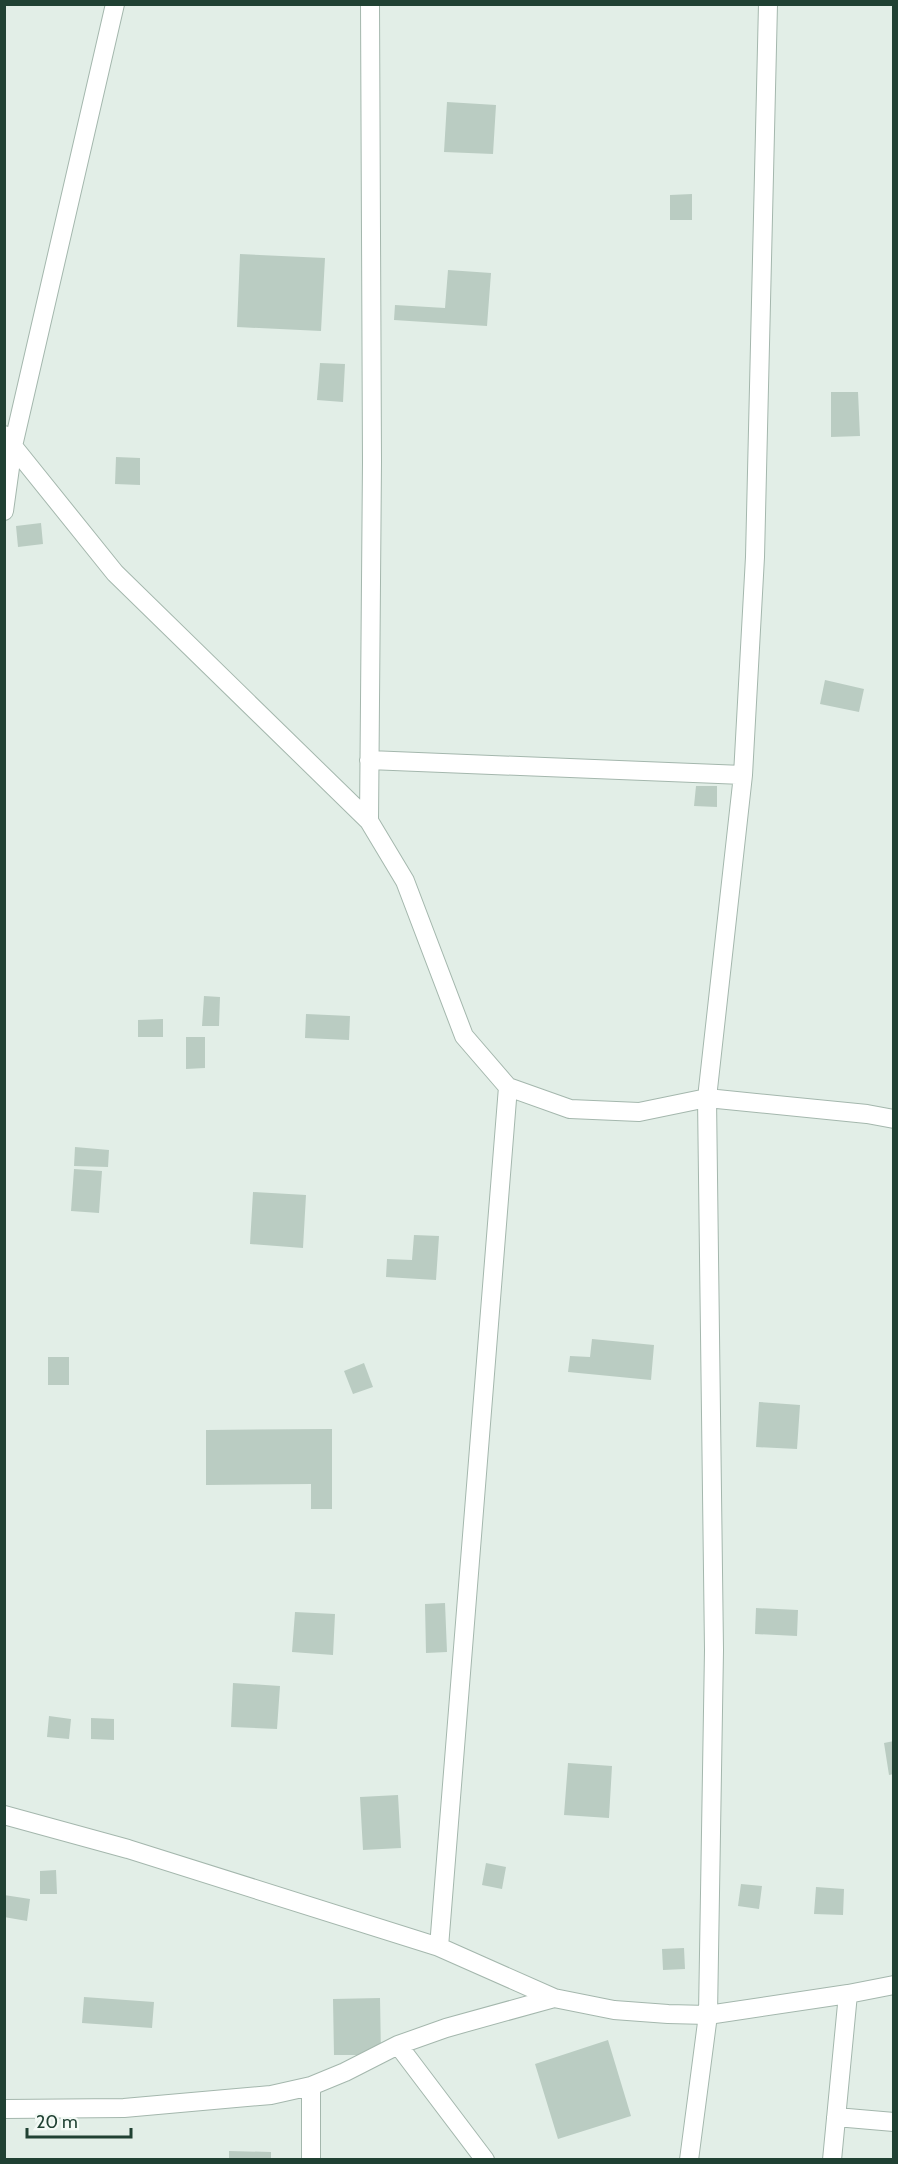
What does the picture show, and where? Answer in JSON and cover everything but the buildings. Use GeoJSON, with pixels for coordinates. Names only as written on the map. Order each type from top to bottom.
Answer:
{"type":"FeatureCollection","features":[{"type":"Feature","properties":{"kind":"street"},"geometry":{"type":"LineString","coordinates":[[4,511],[9,441],[115,4]]}},
{"type":"Feature","properties":{"kind":"street"},"geometry":{"type":"LineString","coordinates":[[369,821],[372,462],[370,4]]}},
{"type":"Feature","properties":{"kind":"street"},"geometry":{"type":"LineString","coordinates":[[689,2160],[708,2015],[714,1650],[707,1098],[743,775],[755,557],[768,4]]}},
{"type":"Feature","properties":{"kind":"street"},"geometry":{"type":"LineString","coordinates":[[9,441],[115,573],[369,821],[405,881],[464,1036],[508,1087],[570,1109],[639,1112],[707,1098],[867,1114],[894,1119]]}},
{"type":"Feature","properties":{"kind":"street"},"geometry":{"type":"LineString","coordinates":[[369,760],[743,775]]}},
{"type":"Feature","properties":{"kind":"street"},"geometry":{"type":"LineString","coordinates":[[439,1947],[508,1087]]}},
{"type":"Feature","properties":{"kind":"street"},"geometry":{"type":"LineString","coordinates":[[4,1815],[128,1849],[439,1947],[554,1998],[614,2010],[708,2015],[848,1994],[894,1984]]}},
{"type":"Feature","properties":{"kind":"street"},"geometry":{"type":"LineString","coordinates":[[832,2160],[848,1994]]}},
{"type":"Feature","properties":{"kind":"street"},"geometry":{"type":"LineString","coordinates":[[4,2109],[124,2108],[272,2095],[311,2086],[345,2072],[398,2045],[446,2028],[554,1998]]}},
{"type":"Feature","properties":{"kind":"street"},"geometry":{"type":"LineString","coordinates":[[398,2045],[484,2160]]}},
{"type":"Feature","properties":{"kind":"street"},"geometry":{"type":"LineString","coordinates":[[311,2086],[311,2160]]}},
{"type":"Feature","properties":{"kind":"street"},"geometry":{"type":"LineString","coordinates":[[836,2117],[894,2122]]}}]}
